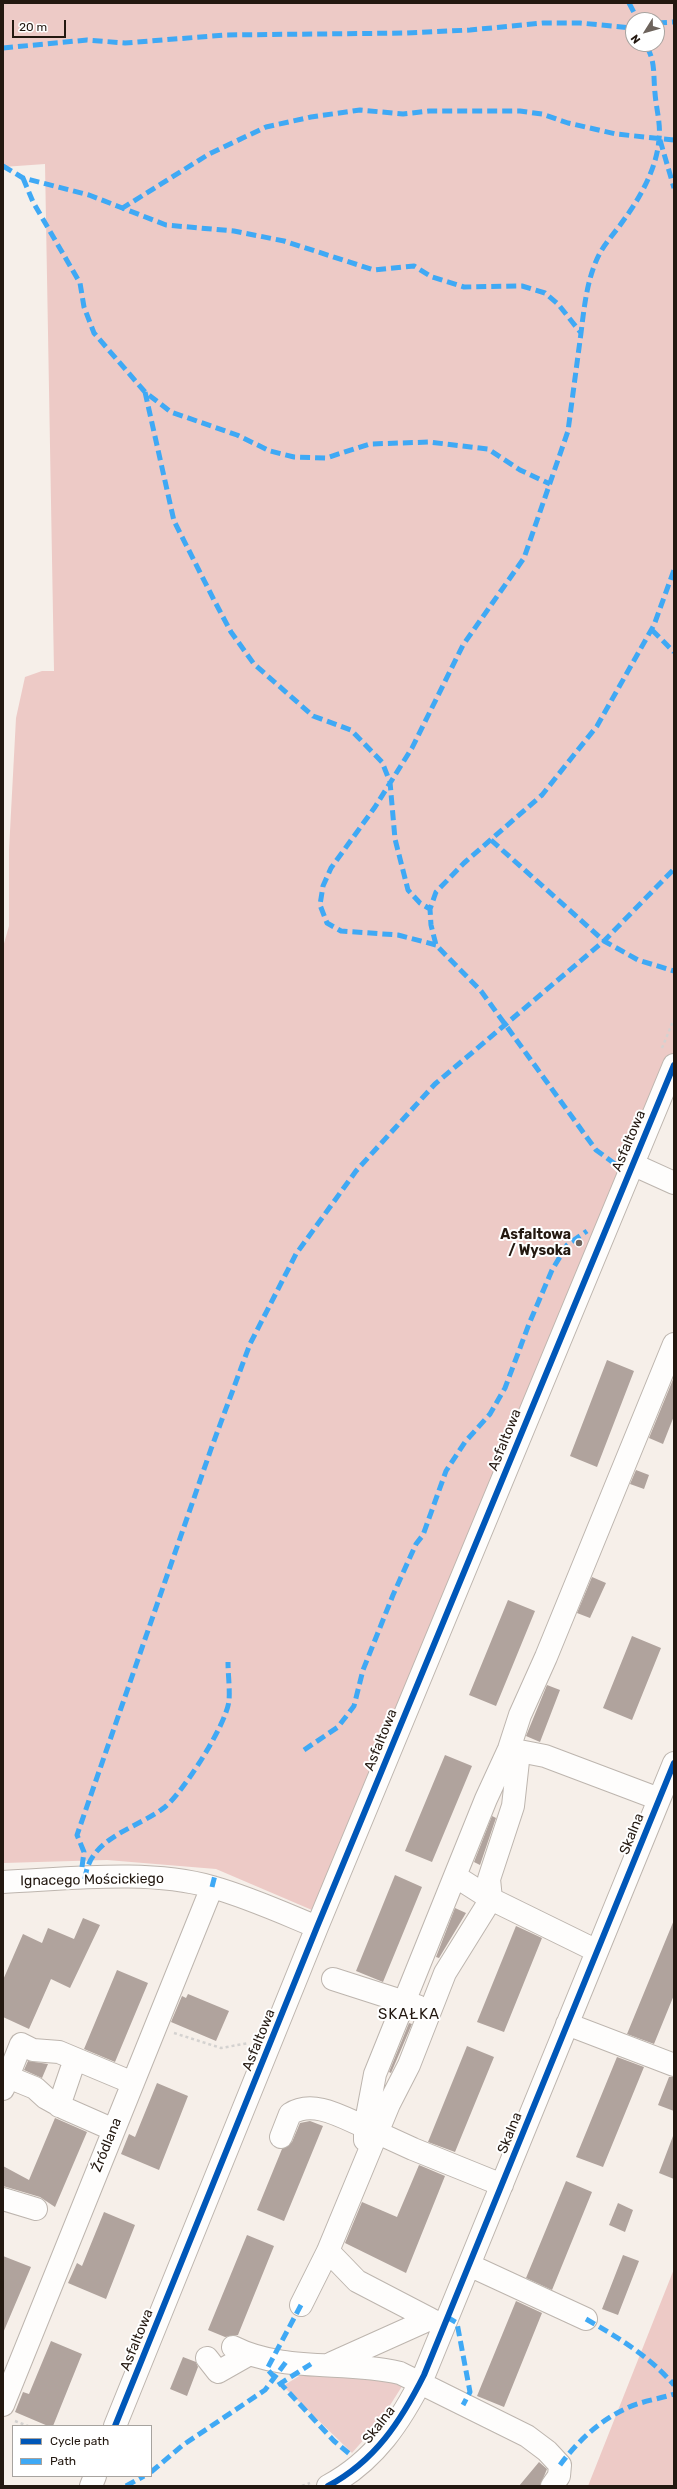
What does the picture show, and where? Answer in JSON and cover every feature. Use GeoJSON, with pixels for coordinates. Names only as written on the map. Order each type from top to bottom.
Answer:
{"type":"FeatureCollection","features":[{"type":"Feature","properties":{"kind":"street","name":"Asfaltowa"},"geometry":{"type":"LineString","coordinates":[[115,2425],[317,1927],[632,1164],[667,1058]]}},
{"type":"Feature","properties":{"kind":"street"},"geometry":{"type":"LineString","coordinates":[[632,1164],[674,1182]]}},
{"type":"Feature","properties":{"kind":"street"},"geometry":{"type":"LineString","coordinates":[[371,2130],[409,2065],[446,1973],[491,1899],[489,1878],[513,1806],[514,1750],[520,1715],[546,1657],[674,1344]]}},
{"type":"Feature","properties":{"kind":"street"},"geometry":{"type":"LineString","coordinates":[[514,1750],[546,1756],[659,1799]]}},
{"type":"Feature","properties":{"kind":"street"},"geometry":{"type":"LineString","coordinates":[[301,2305],[328,2251],[365,2161],[371,2130],[375,2074],[455,1876],[514,1750]]}},
{"type":"Feature","properties":{"kind":"street","name":"Skalna"},"geometry":{"type":"LineString","coordinates":[[328,2486],[362,2464],[378,2448],[409,2406],[420,2383],[437,2322],[468,2265],[659,1799],[673,1769]]}},
{"type":"Feature","properties":{"kind":"street","name":"Ignacego Mościckiego"},"geometry":{"type":"LineString","coordinates":[[3,1882],[149,1876],[212,1887],[317,1927]]}},
{"type":"Feature","properties":{"kind":"street"},"geometry":{"type":"LineString","coordinates":[[455,1876],[491,1899],[597,1951]]}},
{"type":"Feature","properties":{"kind":"street","name":"Źródlana"},"geometry":{"type":"LineString","coordinates":[[3,2405],[132,2082],[212,1887]]}},
{"type":"Feature","properties":{"kind":"street"},"geometry":{"type":"LineString","coordinates":[[333,1979],[404,2001],[430,2011]]}},
{"type":"Feature","properties":{"kind":"street"},"geometry":{"type":"LineString","coordinates":[[567,2024],[674,2065]]}},
{"type":"Feature","properties":{"kind":"street"},"geometry":{"type":"LineString","coordinates":[[114,2130],[59,2106],[35,2088],[6,2083],[21,2044],[46,2052],[58,2052],[132,2082]]}},
{"type":"Feature","properties":{"kind":"street"},"geometry":{"type":"LineString","coordinates":[[59,2106],[73,2065]]}},
{"type":"Feature","properties":{"kind":"street"},"geometry":{"type":"LineString","coordinates":[[281,2137],[290,2114],[304,2107],[336,2114],[412,2149],[502,2185]]}},
{"type":"Feature","properties":{"kind":"street"},"geometry":{"type":"LineString","coordinates":[[3,2199],[36,2209]]}},
{"type":"Feature","properties":{"kind":"street"},"geometry":{"type":"LineString","coordinates":[[328,2251],[357,2281],[437,2322]]}},
{"type":"Feature","properties":{"kind":"street"},"geometry":{"type":"LineString","coordinates":[[468,2265],[586,2319]]}},
{"type":"Feature","properties":{"kind":"street"},"geometry":{"type":"LineString","coordinates":[[326,2365],[437,2322]]}},
{"type":"Feature","properties":{"kind":"street"},"geometry":{"type":"LineString","coordinates":[[206,2358],[218,2372],[240,2351],[293,2363],[377,2368],[400,2373],[527,2436],[547,2451],[560,2465],[559,2476],[552,2486]]}},
{"type":"Feature","properties":{"kind":"path"},"geometry":{"type":"LineString","coordinates":[[667,1058],[674,1019]]}},
{"type":"Feature","properties":{"kind":"path"},"geometry":{"type":"LineString","coordinates":[[156,2026],[189,2040],[221,2048],[252,2043]]}},
{"type":"Feature","properties":{"kind":"shaded area"},"geometry":{"type":"Polygon","coordinates":[[[3,3],[674,3],[674,1072],[326,1916],[216,1869],[107,1860],[3,1863],[3,947],[9,926],[9,850],[16,718],[25,677],[42,671],[54,671],[45,164],[3,167],[3,3]]]}},
{"type":"Feature","properties":{"kind":"shaded area"},"geometry":{"type":"Polygon","coordinates":[[[674,2269],[674,2486],[588,2486],[674,2269]]]}},
{"type":"Feature","properties":{"kind":"shaded area"},"geometry":{"type":"Polygon","coordinates":[[[312,2368],[406,2380],[380,2421],[352,2453],[283,2386],[312,2368]]]}},
{"type":"Feature","properties":{"kind":"building"},"geometry":{"type":"Polygon","coordinates":[[[607,1360],[634,1371],[597,1467],[570,1456],[607,1360]]]}},
{"type":"Feature","properties":{"kind":"building"},"geometry":{"type":"Polygon","coordinates":[[[674,1377],[674,1416],[663,1444],[649,1438],[674,1377]]]}},
{"type":"Feature","properties":{"kind":"building"},"geometry":{"type":"Polygon","coordinates":[[[636,1470],[649,1475],[644,1489],[630,1484],[636,1470]]]}},
{"type":"Feature","properties":{"kind":"building"},"geometry":{"type":"Polygon","coordinates":[[[592,1577],[606,1583],[590,1618],[577,1613],[592,1577]]]}},
{"type":"Feature","properties":{"kind":"building"},"geometry":{"type":"Polygon","coordinates":[[[508,1600],[535,1611],[496,1706],[469,1695],[508,1600]]]}},
{"type":"Feature","properties":{"kind":"building"},"geometry":{"type":"Polygon","coordinates":[[[632,1636],[661,1648],[632,1720],[603,1708],[632,1636]]]}},
{"type":"Feature","properties":{"kind":"building"},"geometry":{"type":"Polygon","coordinates":[[[547,1685],[560,1690],[540,1742],[526,1736],[547,1685]]]}},
{"type":"Feature","properties":{"kind":"building"},"geometry":{"type":"Polygon","coordinates":[[[445,1755],[472,1766],[432,1862],[405,1851],[445,1755]]]}},
{"type":"Feature","properties":{"kind":"building"},"geometry":{"type":"Polygon","coordinates":[[[492,1816],[496,1818],[480,1865],[474,1862],[492,1816]]]}},
{"type":"Feature","properties":{"kind":"building"},"geometry":{"type":"Polygon","coordinates":[[[395,1875],[422,1887],[383,1982],[356,1971],[395,1875]]]}},
{"type":"Feature","properties":{"kind":"building"},"geometry":{"type":"Polygon","coordinates":[[[455,1908],[466,1913],[439,1958],[436,1957],[455,1908]]]}},
{"type":"Feature","properties":{"kind":"building"},"geometry":{"type":"Polygon","coordinates":[[[83,1918],[100,1925],[70,1988],[51,1979],[29,2029],[3,2017],[3,1980],[23,1934],[42,1943],[48,1928],[74,1939],[83,1918]]]}},
{"type":"Feature","properties":{"kind":"building"},"geometry":{"type":"Polygon","coordinates":[[[674,1920],[674,1995],[654,2044],[627,2034],[674,1920]]]}},
{"type":"Feature","properties":{"kind":"building"},"geometry":{"type":"Polygon","coordinates":[[[516,1926],[542,1938],[504,2032],[477,2022],[516,1926]]]}},
{"type":"Feature","properties":{"kind":"building"},"geometry":{"type":"Polygon","coordinates":[[[117,1970],[148,1983],[115,2062],[84,2049],[117,1970]]]}},
{"type":"Feature","properties":{"kind":"building"},"geometry":{"type":"Polygon","coordinates":[[[188,1994],[229,2011],[216,2041],[171,2022],[182,1996],[186,1998],[188,1994]]]}},
{"type":"Feature","properties":{"kind":"building"},"geometry":{"type":"Polygon","coordinates":[[[409,2023],[412,2024],[391,2073],[389,2072],[409,2023]]]}},
{"type":"Feature","properties":{"kind":"building"},"geometry":{"type":"Polygon","coordinates":[[[467,2046],[494,2057],[455,2152],[428,2142],[467,2046]]]}},
{"type":"Feature","properties":{"kind":"building"},"geometry":{"type":"Polygon","coordinates":[[[617,2057],[644,2067],[603,2167],[576,2157],[617,2057]]]}},
{"type":"Feature","properties":{"kind":"building"},"geometry":{"type":"Polygon","coordinates":[[[28,2061],[48,2064],[42,2078],[24,2070],[28,2061]]]}},
{"type":"Feature","properties":{"kind":"building"},"geometry":{"type":"Polygon","coordinates":[[[669,2077],[674,2077],[674,2111],[658,2105],[669,2077]]]}},
{"type":"Feature","properties":{"kind":"building"},"geometry":{"type":"Polygon","coordinates":[[[157,2083],[188,2096],[159,2170],[121,2154],[129,2134],[135,2137],[157,2083]]]}},
{"type":"Feature","properties":{"kind":"building"},"geometry":{"type":"Polygon","coordinates":[[[55,2118],[87,2132],[55,2207],[40,2197],[3,2186],[3,2166],[29,2180],[55,2118]]]}},
{"type":"Feature","properties":{"kind":"building"},"geometry":{"type":"Polygon","coordinates":[[[310,2121],[323,2126],[284,2221],[257,2210],[282,2149],[292,2142],[300,2123],[310,2121]]]}},
{"type":"Feature","properties":{"kind":"building"},"geometry":{"type":"Polygon","coordinates":[[[674,2136],[674,2179],[659,2173],[674,2136]]]}},
{"type":"Feature","properties":{"kind":"building"},"geometry":{"type":"Polygon","coordinates":[[[419,2165],[445,2176],[406,2273],[345,2243],[362,2202],[397,2217],[419,2165]]]}},
{"type":"Feature","properties":{"kind":"building"},"geometry":{"type":"Polygon","coordinates":[[[566,2181],[592,2192],[552,2290],[526,2278],[566,2181]]]}},
{"type":"Feature","properties":{"kind":"building"},"geometry":{"type":"Polygon","coordinates":[[[618,2203],[633,2210],[625,2232],[609,2225],[618,2203]]]}},
{"type":"Feature","properties":{"kind":"building"},"geometry":{"type":"Polygon","coordinates":[[[104,2212],[135,2225],[106,2299],[68,2283],[77,2263],[82,2266],[104,2212]]]}},
{"type":"Feature","properties":{"kind":"building"},"geometry":{"type":"Polygon","coordinates":[[[247,2235],[274,2246],[238,2335],[225,2337],[208,2330],[247,2235]]]}},
{"type":"Feature","properties":{"kind":"building"},"geometry":{"type":"Polygon","coordinates":[[[623,2255],[639,2261],[618,2315],[602,2309],[623,2255]]]}},
{"type":"Feature","properties":{"kind":"building"},"geometry":{"type":"Polygon","coordinates":[[[3,2256],[31,2267],[3,2333],[3,2256]]]}},
{"type":"Feature","properties":{"kind":"building"},"geometry":{"type":"Polygon","coordinates":[[[516,2301],[542,2313],[504,2407],[477,2396],[516,2301]]]}},
{"type":"Feature","properties":{"kind":"building"},"geometry":{"type":"Polygon","coordinates":[[[51,2341],[82,2354],[53,2425],[46,2425],[15,2412],[23,2392],[29,2394],[51,2341]]]}},
{"type":"Feature","properties":{"kind":"building"},"geometry":{"type":"Polygon","coordinates":[[[183,2357],[196,2362],[198,2367],[187,2396],[170,2389],[183,2357]]]}},
{"type":"Feature","properties":{"kind":"building"},"geometry":{"type":"Polygon","coordinates":[[[539,2462],[547,2469],[540,2486],[519,2486],[539,2462]]]}},
{"type":"Feature","properties":{"kind":"marked path"},"geometry":{"type":"LineString","coordinates":[[629,3],[634,12]]}},
{"type":"Feature","properties":{"kind":"marked path"},"geometry":{"type":"LineString","coordinates":[[665,23],[674,22]]}},
{"type":"Feature","properties":{"kind":"marked path"},"geometry":{"type":"LineString","coordinates":[[3,48],[87,40],[125,43],[225,35],[407,33],[470,30],[543,23],[580,23],[625,27]]}},
{"type":"Feature","properties":{"kind":"marked path"},"geometry":{"type":"LineString","coordinates":[[3,166],[23,178],[89,195],[166,225],[234,231],[284,241],[374,270],[414,266],[432,277],[464,287],[522,286],[545,293],[558,304],[581,333],[588,285],[597,259],[602,249],[641,193],[651,172],[658,150],[659,128],[653,68],[650,52]]}},
{"type":"Feature","properties":{"kind":"marked path"},"geometry":{"type":"LineString","coordinates":[[121,209],[209,154],[266,127],[311,117],[360,110],[403,114],[429,111],[520,111],[542,114],[568,123],[616,134],[674,140]]}},
{"type":"Feature","properties":{"kind":"marked path"},"geometry":{"type":"LineString","coordinates":[[660,140],[674,188]]}},
{"type":"Feature","properties":{"kind":"marked path"},"geometry":{"type":"LineString","coordinates":[[23,178],[33,202],[80,283],[84,307],[94,333],[145,392],[171,412],[237,435],[270,451],[294,457],[326,458],[370,444],[429,442],[488,449],[520,470],[550,484]]}},
{"type":"Feature","properties":{"kind":"marked path"},"geometry":{"type":"LineString","coordinates":[[436,945],[398,935],[341,931],[327,923],[320,905],[323,886],[331,868],[375,807],[412,748],[463,645],[524,558],[568,431],[581,333]]}},
{"type":"Feature","properties":{"kind":"marked path"},"geometry":{"type":"LineString","coordinates":[[145,392],[174,521],[231,632],[254,664],[313,716],[351,730],[382,762],[390,782],[395,839],[408,890],[420,903],[430,909]]}},
{"type":"Feature","properties":{"kind":"marked path"},"geometry":{"type":"LineString","coordinates":[[615,1164],[596,1150],[481,991],[436,945],[431,925],[430,909],[436,892],[464,863],[542,795],[597,726],[654,625],[674,570]]}},
{"type":"Feature","properties":{"kind":"marked path"},"geometry":{"type":"LineString","coordinates":[[652,630],[674,652]]}},
{"type":"Feature","properties":{"kind":"marked path"},"geometry":{"type":"LineString","coordinates":[[491,840],[604,941],[638,960],[674,971]]}},
{"type":"Feature","properties":{"kind":"marked path"},"geometry":{"type":"LineString","coordinates":[[82,1867],[84,1852],[77,1835],[211,1449],[250,1344],[296,1254],[356,1171],[435,1084],[604,941],[674,869]]}},
{"type":"Feature","properties":{"kind":"marked path"},"geometry":{"type":"LineString","coordinates":[[304,1750],[338,1727],[354,1706],[363,1670],[393,1595],[416,1544],[423,1535],[446,1471],[465,1442],[490,1414],[505,1388],[529,1324],[552,1270],[567,1245],[587,1231]]}},
{"type":"Feature","properties":{"kind":"marked path"},"geometry":{"type":"LineString","coordinates":[[85,1879],[88,1865],[95,1853],[116,1836],[154,1815],[165,1807],[193,1773],[212,1741],[226,1712],[229,1701],[228,1662]]}},
{"type":"Feature","properties":{"kind":"marked path"},"geometry":{"type":"LineString","coordinates":[[212,1887],[215,1875]]}},
{"type":"Feature","properties":{"kind":"marked path"},"geometry":{"type":"LineString","coordinates":[[301,2305],[267,2369],[334,2441],[352,2456]]}},
{"type":"Feature","properties":{"kind":"marked path"},"geometry":{"type":"LineString","coordinates":[[447,2317],[457,2323],[470,2392],[463,2405]]}},
{"type":"Feature","properties":{"kind":"marked path"},"geometry":{"type":"LineString","coordinates":[[586,2319],[644,2356],[674,2385]]}},
{"type":"Feature","properties":{"kind":"marked path"},"geometry":{"type":"LineString","coordinates":[[152,2471],[183,2445],[265,2390],[286,2362]]}},
{"type":"Feature","properties":{"kind":"marked path"},"geometry":{"type":"LineString","coordinates":[[278,2385],[311,2364]]}},
{"type":"Feature","properties":{"kind":"marked path"},"geometry":{"type":"LineString","coordinates":[[560,2465],[590,2432],[617,2413],[633,2406],[674,2394]]}},
{"type":"Feature","properties":{"kind":"marked path"},"geometry":{"type":"LineString","coordinates":[[126,2486],[142,2477]]}},
{"type":"Feature","properties":{"kind":"cycle path"},"geometry":{"type":"LineString","coordinates":[[115,2425],[317,1927],[674,1065]]}},
{"type":"Feature","properties":{"kind":"cycle path"},"geometry":{"type":"LineString","coordinates":[[328,2486],[360,2465],[373,2452],[396,2424],[424,2375],[674,1763]]}},
{"type":"Feature","properties":{"kind":"place","name":"Asfaltowa / Wysoka"},"geometry":{"type":"Point","coordinates":[579,1243]}},
{"type":"Feature","properties":{"kind":"district","name":"SKAŁKA"},"geometry":{"type":"Point","coordinates":[409,2015]}}]}
